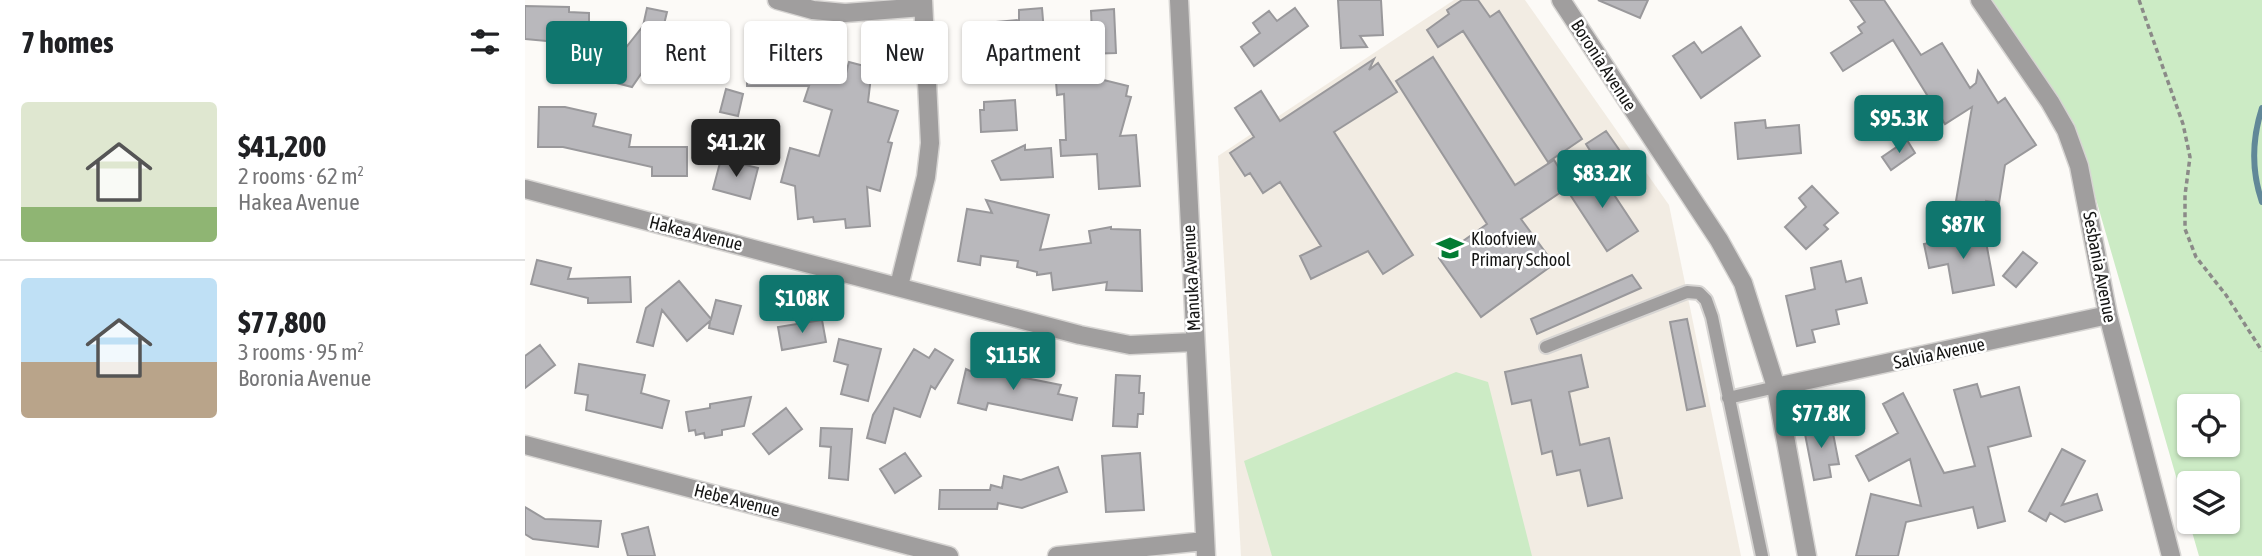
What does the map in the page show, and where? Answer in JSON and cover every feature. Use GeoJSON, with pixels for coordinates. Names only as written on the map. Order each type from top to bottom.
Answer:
{"type":"FeatureCollection","features":[{"type":"Feature","properties":{"kind":"street"},"geometry":{"type":"LineString","coordinates":[[776,0],[813,10],[845,13],[923,4],[930,143],[926,177],[899,286]]}},
{"type":"Feature","properties":{"kind":"street","name":"Manuka Avenue"},"geometry":{"type":"LineString","coordinates":[[1179,0],[1206,548]]}},
{"type":"Feature","properties":{"kind":"street","name":"Boronia Avenue"},"geometry":{"type":"LineString","coordinates":[[1561,0],[1725,251],[1743,284],[1776,387],[1807,556]]}},
{"type":"Feature","properties":{"kind":"street","name":"Sesbania Avenue"},"geometry":{"type":"LineString","coordinates":[[1980,0],[2066,130],[2079,166],[2108,315],[2171,556]]}},
{"type":"Feature","properties":{"kind":"street","name":"Hakea Avenue"},"geometry":{"type":"LineString","coordinates":[[525,189],[1117,343],[1194,342]]}},
{"type":"Feature","properties":{"kind":"street","name":"Salvia Avenue"},"geometry":{"type":"LineString","coordinates":[[1776,387],[2108,315]]}},
{"type":"Feature","properties":{"kind":"street","name":"Hebe Avenue"},"geometry":{"type":"LineString","coordinates":[[525,445],[949,556]]}},
{"type":"Feature","properties":{"kind":"street"},"geometry":{"type":"LineString","coordinates":[[1058,556],[1206,548]]}},
{"type":"Feature","properties":{"kind":"lane"},"geometry":{"type":"LineString","coordinates":[[1546,347],[1687,292],[1699,293],[1706,300],[1711,317],[1762,556]]}},
{"type":"Feature","properties":{"kind":"lane","name":"Salvia Avenue"},"geometry":{"type":"LineString","coordinates":[[1728,398],[1776,387]]}},
{"type":"Feature","properties":{"kind":"path"},"geometry":{"type":"LineString","coordinates":[[2139,0],[2183,124],[2190,157],[2185,195],[2185,229],[2196,257],[2227,295],[2262,351]]}},
{"type":"Feature","properties":{"kind":"shaded area","name":"Kloofview Primary School"},"geometry":{"type":"Polygon","coordinates":[[[1454,0],[1525,0],[1669,205],[1741,556],[1241,556],[1218,156],[1454,0]]]}},
{"type":"Feature","properties":{"kind":"green space"},"geometry":{"type":"Polygon","coordinates":[[[1990,0],[2262,0],[2262,556],[2199,556],[2193,534],[2240,534],[2240,471],[2177,471],[2177,479],[2074,123],[1990,0]]]}},
{"type":"Feature","properties":{"kind":"green space"},"geometry":{"type":"Polygon","coordinates":[[[1456,372],[1488,382],[1532,556],[1272,556],[1244,461],[1456,372]]]}},
{"type":"Feature","properties":{"kind":"building"},"geometry":{"type":"Polygon","coordinates":[[[1338,0],[1381,0],[1383,35],[1360,36],[1367,47],[1341,48],[1338,0]]]}},
{"type":"Feature","properties":{"kind":"building"},"geometry":{"type":"Polygon","coordinates":[[[1462,0],[1478,0],[1490,17],[1499,11],[1582,139],[1548,162],[1463,31],[1438,47],[1427,30],[1449,14],[1447,10],[1462,0]]]}},
{"type":"Feature","properties":{"kind":"building"},"geometry":{"type":"Polygon","coordinates":[[[1598,0],[1648,0],[1640,18],[1598,0]]]}},
{"type":"Feature","properties":{"kind":"building"},"geometry":{"type":"Polygon","coordinates":[[[1850,0],[1884,0],[1921,55],[1942,43],[1970,88],[1976,83],[1978,71],[1998,103],[2005,98],[2036,145],[2005,165],[1999,203],[1986,201],[1985,206],[1956,201],[1972,107],[1945,124],[1893,40],[1843,71],[1831,53],[1862,33],[1858,27],[1865,22],[1850,0]]]}},
{"type":"Feature","properties":{"kind":"building"},"geometry":{"type":"Polygon","coordinates":[[[525,6],[569,7],[569,12],[589,13],[589,21],[546,21],[546,41],[525,39],[525,6]]]}},
{"type":"Feature","properties":{"kind":"building"},"geometry":{"type":"Polygon","coordinates":[[[647,8],[667,12],[665,21],[644,21],[647,8]]]}},
{"type":"Feature","properties":{"kind":"building"},"geometry":{"type":"Polygon","coordinates":[[[1042,8],[1043,21],[1008,21],[1019,20],[1019,10],[1042,8]]]}},
{"type":"Feature","properties":{"kind":"building"},"geometry":{"type":"Polygon","coordinates":[[[1295,8],[1308,26],[1254,66],[1241,47],[1260,33],[1253,23],[1269,11],[1277,21],[1295,8]]]}},
{"type":"Feature","properties":{"kind":"building"},"geometry":{"type":"Polygon","coordinates":[[[1114,9],[1116,53],[1105,53],[1105,21],[1091,21],[1091,11],[1114,9]]]}},
{"type":"Feature","properties":{"kind":"building"},"geometry":{"type":"Polygon","coordinates":[[[1741,27],[1760,56],[1701,98],[1673,56],[1694,42],[1702,53],[1741,27]]]}},
{"type":"Feature","properties":{"kind":"building"},"geometry":{"type":"Polygon","coordinates":[[[641,29],[641,74],[632,87],[620,84],[627,84],[627,46],[641,29]]]}},
{"type":"Feature","properties":{"kind":"building"},"geometry":{"type":"Polygon","coordinates":[[[1433,57],[1515,185],[1554,160],[1570,186],[1521,219],[1554,264],[1481,317],[1439,258],[1487,224],[1396,81],[1433,57]]]}},
{"type":"Feature","properties":{"kind":"building"},"geometry":{"type":"Polygon","coordinates":[[[1374,59],[1369,70],[1378,63],[1397,92],[1334,132],[1413,255],[1383,274],[1368,251],[1311,279],[1300,256],[1321,246],[1280,182],[1263,193],[1250,173],[1245,176],[1230,153],[1254,137],[1235,108],[1261,91],[1280,121],[1374,59]]]}},
{"type":"Feature","properties":{"kind":"building"},"geometry":{"type":"Polygon","coordinates":[[[849,62],[861,65],[861,84],[870,84],[868,102],[898,111],[888,142],[892,143],[880,191],[867,187],[870,226],[846,228],[845,219],[814,222],[813,217],[798,219],[795,186],[781,182],[790,148],[819,156],[832,110],[804,101],[809,86],[747,84],[847,84],[849,62]]]}},
{"type":"Feature","properties":{"kind":"building"},"geometry":{"type":"Polygon","coordinates":[[[1105,80],[1128,86],[1126,96],[1131,97],[1120,136],[1136,135],[1140,186],[1099,189],[1097,154],[1061,156],[1060,140],[1066,140],[1064,94],[1057,95],[1056,84],[1105,84],[1105,80]]]}},
{"type":"Feature","properties":{"kind":"building"},"geometry":{"type":"Polygon","coordinates":[[[726,89],[743,94],[738,116],[720,112],[726,89]]]}},
{"type":"Feature","properties":{"kind":"building"},"geometry":{"type":"Polygon","coordinates":[[[1015,100],[1017,130],[981,132],[980,110],[984,110],[984,102],[1015,100]]]}},
{"type":"Feature","properties":{"kind":"building"},"geometry":{"type":"Polygon","coordinates":[[[539,107],[565,107],[596,114],[593,126],[631,135],[629,147],[687,147],[687,176],[652,176],[652,167],[563,147],[538,147],[539,107]]]}},
{"type":"Feature","properties":{"kind":"building"},"geometry":{"type":"Polygon","coordinates":[[[1765,120],[1766,128],[1799,125],[1801,153],[1738,159],[1735,123],[1765,120]]]}},
{"type":"Feature","properties":{"kind":"building"},"geometry":{"type":"Polygon","coordinates":[[[1606,131],[1620,151],[1599,165],[1586,144],[1606,131]]]}},
{"type":"Feature","properties":{"kind":"building"},"geometry":{"type":"Polygon","coordinates":[[[1907,140],[1915,153],[1891,170],[1882,157],[1907,140]]]}},
{"type":"Feature","properties":{"kind":"building"},"geometry":{"type":"Polygon","coordinates":[[[1025,145],[1025,150],[1051,148],[1053,177],[1001,180],[992,161],[1025,145]]]}},
{"type":"Feature","properties":{"kind":"building"},"geometry":{"type":"Polygon","coordinates":[[[721,159],[758,168],[750,199],[713,189],[721,159]]]}},
{"type":"Feature","properties":{"kind":"building"},"geometry":{"type":"Polygon","coordinates":[[[1597,169],[1638,231],[1607,251],[1567,190],[1597,169]]]}},
{"type":"Feature","properties":{"kind":"building"},"geometry":{"type":"Polygon","coordinates":[[[1812,186],[1838,213],[1824,225],[1828,229],[1806,249],[1785,227],[1806,207],[1799,198],[1812,186]]]}},
{"type":"Feature","properties":{"kind":"building"},"geometry":{"type":"Polygon","coordinates":[[[986,200],[1049,215],[1040,250],[1091,243],[1089,231],[1111,227],[1140,230],[1142,291],[1106,290],[1107,282],[1053,290],[1051,273],[1037,275],[1037,272],[1017,267],[1018,261],[981,256],[980,265],[958,261],[967,209],[992,213],[986,200]]]}},
{"type":"Feature","properties":{"kind":"building"},"geometry":{"type":"Polygon","coordinates":[[[1984,231],[1994,285],[1953,293],[1948,264],[1929,268],[1924,244],[1984,231]]]}},
{"type":"Feature","properties":{"kind":"building"},"geometry":{"type":"Polygon","coordinates":[[[2023,252],[2037,263],[2016,287],[2003,276],[2023,252]]]}},
{"type":"Feature","properties":{"kind":"building"},"geometry":{"type":"Polygon","coordinates":[[[537,260],[571,268],[568,279],[630,277],[631,302],[588,303],[588,298],[531,284],[537,260]]]}},
{"type":"Feature","properties":{"kind":"building"},"geometry":{"type":"Polygon","coordinates":[[[1841,261],[1846,282],[1861,278],[1867,303],[1836,310],[1839,324],[1812,330],[1815,342],[1797,346],[1786,296],[1815,289],[1811,268],[1841,261]]]}},
{"type":"Feature","properties":{"kind":"building"},"geometry":{"type":"Polygon","coordinates":[[[1632,275],[1641,288],[1537,334],[1531,319],[1632,275]]]}},
{"type":"Feature","properties":{"kind":"building"},"geometry":{"type":"Polygon","coordinates":[[[679,281],[711,319],[716,300],[741,306],[733,334],[709,328],[710,321],[687,341],[662,310],[653,346],[637,342],[646,308],[679,281]]]}},
{"type":"Feature","properties":{"kind":"building"},"geometry":{"type":"Polygon","coordinates":[[[1687,319],[1705,406],[1687,410],[1670,322],[1687,319]]]}},
{"type":"Feature","properties":{"kind":"building"},"geometry":{"type":"Polygon","coordinates":[[[822,320],[826,342],[782,350],[778,327],[822,320]]]}},
{"type":"Feature","properties":{"kind":"building"},"geometry":{"type":"Polygon","coordinates":[[[839,339],[881,349],[868,401],[841,394],[848,365],[834,361],[839,339]]]}},
{"type":"Feature","properties":{"kind":"building"},"geometry":{"type":"Polygon","coordinates":[[[540,345],[555,365],[525,388],[525,356],[540,345]]]}},
{"type":"Feature","properties":{"kind":"building"},"geometry":{"type":"Polygon","coordinates":[[[914,349],[929,358],[935,349],[953,360],[935,389],[931,386],[920,417],[894,408],[885,443],[867,438],[873,415],[914,349]]]}},
{"type":"Feature","properties":{"kind":"building"},"geometry":{"type":"Polygon","coordinates":[[[1581,355],[1588,387],[1569,392],[1580,445],[1609,438],[1622,498],[1588,506],[1580,470],[1557,475],[1552,451],[1542,454],[1531,400],[1512,404],[1505,372],[1581,355]]]}},
{"type":"Feature","properties":{"kind":"building"},"geometry":{"type":"Polygon","coordinates":[[[975,359],[997,364],[995,372],[1061,385],[1058,394],[1077,398],[1072,420],[988,403],[986,410],[958,403],[966,369],[972,372],[975,359]]]}},
{"type":"Feature","properties":{"kind":"building"},"geometry":{"type":"Polygon","coordinates":[[[579,364],[645,375],[641,393],[669,401],[662,428],[586,410],[588,395],[575,393],[579,364]]]}},
{"type":"Feature","properties":{"kind":"building"},"geometry":{"type":"Polygon","coordinates":[[[1116,375],[1140,376],[1139,393],[1144,393],[1143,414],[1138,414],[1137,427],[1113,426],[1116,375]]]}},
{"type":"Feature","properties":{"kind":"building"},"geometry":{"type":"Polygon","coordinates":[[[1977,384],[1981,397],[2019,387],[2031,436],[1988,447],[2005,521],[1978,528],[1973,507],[1906,522],[1898,556],[1856,556],[1871,494],[1921,506],[1910,459],[1869,481],[1856,456],[1898,433],[1883,404],[1903,393],[1944,473],[1975,466],[1954,390],[1977,384]]]}},
{"type":"Feature","properties":{"kind":"building"},"geometry":{"type":"Polygon","coordinates":[[[751,397],[744,426],[722,430],[722,435],[705,438],[704,433],[696,435],[695,430],[689,431],[686,412],[710,408],[710,404],[751,397]]]}},
{"type":"Feature","properties":{"kind":"building"},"geometry":{"type":"Polygon","coordinates":[[[786,408],[802,429],[769,454],[753,434],[786,408]]]}},
{"type":"Feature","properties":{"kind":"building"},"geometry":{"type":"Polygon","coordinates":[[[1831,423],[1839,464],[1829,465],[1831,477],[1814,480],[1804,429],[1831,423]]]}},
{"type":"Feature","properties":{"kind":"building"},"geometry":{"type":"Polygon","coordinates":[[[821,428],[852,429],[848,480],[829,478],[831,447],[820,446],[821,428]]]}},
{"type":"Feature","properties":{"kind":"building"},"geometry":{"type":"Polygon","coordinates":[[[2062,449],[2085,461],[2062,505],[2097,494],[2102,510],[2065,522],[2050,513],[2046,521],[2029,511],[2062,449]]]}},
{"type":"Feature","properties":{"kind":"building"},"geometry":{"type":"Polygon","coordinates":[[[905,453],[921,476],[895,493],[880,469],[905,453]]]}},
{"type":"Feature","properties":{"kind":"building"},"geometry":{"type":"Polygon","coordinates":[[[1140,453],[1144,510],[1106,512],[1102,456],[1140,453]]]}},
{"type":"Feature","properties":{"kind":"building"},"geometry":{"type":"Polygon","coordinates":[[[1058,467],[1067,492],[1022,508],[998,503],[997,509],[939,509],[940,490],[990,490],[991,485],[1002,488],[1004,476],[1021,480],[1058,467]]]}},
{"type":"Feature","properties":{"kind":"building"},"geometry":{"type":"Polygon","coordinates":[[[525,507],[545,519],[601,521],[598,547],[533,539],[525,534],[525,507]]]}},
{"type":"Feature","properties":{"kind":"building"},"geometry":{"type":"Polygon","coordinates":[[[648,527],[655,556],[628,556],[622,534],[648,527]]]}},
{"type":"Feature","properties":{"kind":"waterway"},"geometry":{"type":"LineString","coordinates":[[2262,108],[2254,155],[2262,202]]}},
{"type":"Feature","properties":{"kind":"place","name":"Kloofview Primary School"},"geometry":{"type":"Point","coordinates":[1450,248]}}]}
